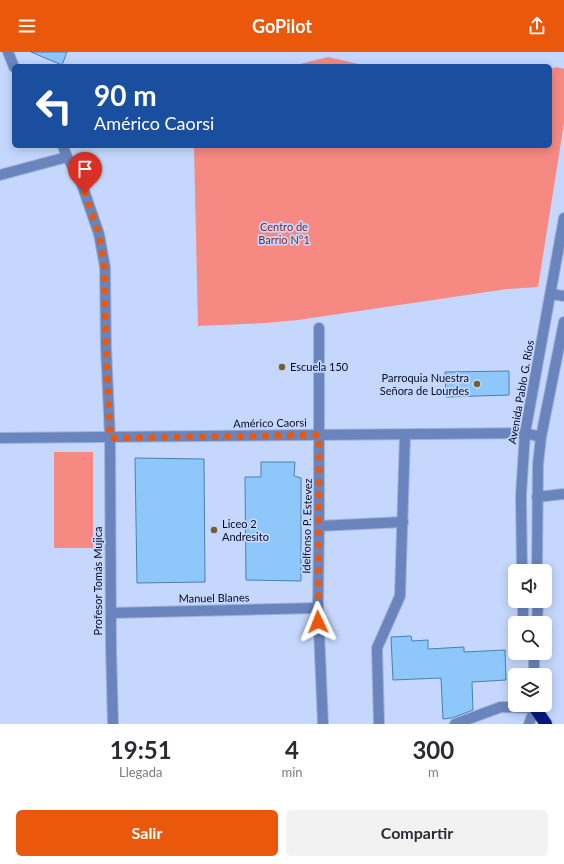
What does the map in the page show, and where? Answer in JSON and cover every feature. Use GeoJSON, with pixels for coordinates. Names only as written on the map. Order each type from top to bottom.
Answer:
{"type":"FeatureCollection","features":[{"type":"Feature","properties":{"kind":"highway"},"geometry":{"type":"LineString","coordinates":[[538,712],[546,724]]}},
{"type":"Feature","properties":{"kind":"street"},"geometry":{"type":"LineString","coordinates":[[8,52],[13,64]]}},
{"type":"Feature","properties":{"kind":"street","name":"Profesor Tomás Mujica"},"geometry":{"type":"LineString","coordinates":[[64,148],[67,157],[80,179],[99,234],[104,267],[110,438],[113,724]]}},
{"type":"Feature","properties":{"kind":"street"},"geometry":{"type":"LineString","coordinates":[[0,175],[67,157]]}},
{"type":"Feature","properties":{"kind":"street","name":"Avenida Pablo G. Ríos"},"geometry":{"type":"LineString","coordinates":[[522,564],[521,495],[525,434],[564,218]]}},
{"type":"Feature","properties":{"kind":"street"},"geometry":{"type":"LineString","coordinates":[[551,294],[564,296]]}},
{"type":"Feature","properties":{"kind":"street"},"geometry":{"type":"LineString","coordinates":[[537,564],[538,464],[541,437],[564,322]]}},
{"type":"Feature","properties":{"kind":"street","name":"Idelfonso P. Estevez"},"geometry":{"type":"LineString","coordinates":[[319,328],[318,608],[323,724]]}},
{"type":"Feature","properties":{"kind":"street","name":"Américo Caorsi"},"geometry":{"type":"LineString","coordinates":[[0,438],[525,434],[541,437]]}},
{"type":"Feature","properties":{"kind":"street"},"geometry":{"type":"LineString","coordinates":[[379,724],[377,648],[400,596],[405,435]]}},
{"type":"Feature","properties":{"kind":"street"},"geometry":{"type":"LineString","coordinates":[[537,497],[564,494]]}},
{"type":"Feature","properties":{"kind":"street"},"geometry":{"type":"LineString","coordinates":[[319,526],[403,522]]}},
{"type":"Feature","properties":{"kind":"street","name":"Manuel Blanes"},"geometry":{"type":"LineString","coordinates":[[111,613],[318,608]]}},
{"type":"Feature","properties":{"kind":"street"},"geometry":{"type":"LineString","coordinates":[[455,724],[502,706],[508,706]]}},
{"type":"Feature","properties":{"kind":"street"},"geometry":{"type":"LineString","coordinates":[[529,724],[533,712]]}},
{"type":"Feature","properties":{"kind":"street"},"geometry":{"type":"LineString","coordinates":[[536,712],[540,724]]}},
{"type":"Feature","properties":{"kind":"green space"},"geometry":{"type":"Polygon","coordinates":[[[328,57],[358,64],[300,64],[328,57]]]}},
{"type":"Feature","properties":{"kind":"green space","name":"Centro de Barrio N°1"},"geometry":{"type":"Polygon","coordinates":[[[557,67],[564,69],[564,123],[538,287],[507,289],[298,320],[198,326],[194,148],[552,148],[552,68],[557,67]]]}},
{"type":"Feature","properties":{"kind":"green space"},"geometry":{"type":"Polygon","coordinates":[[[54,452],[93,452],[93,548],[54,548],[54,452]]]}},
{"type":"Feature","properties":{"kind":"building"},"geometry":{"type":"Polygon","coordinates":[[[31,52],[67,52],[62,64],[31,52]]]}},
{"type":"Feature","properties":{"kind":"building","name":"Parroquia Nuestra Señora de Lourdes"},"geometry":{"type":"Polygon","coordinates":[[[509,371],[509,395],[446,397],[445,372],[509,371]]]}},
{"type":"Feature","properties":{"kind":"building"},"geometry":{"type":"Polygon","coordinates":[[[135,458],[204,459],[205,582],[137,583],[135,458]]]}},
{"type":"Feature","properties":{"kind":"building"},"geometry":{"type":"Polygon","coordinates":[[[261,462],[295,462],[294,476],[301,478],[301,581],[246,580],[245,477],[261,477],[261,462]]]}},
{"type":"Feature","properties":{"kind":"building"},"geometry":{"type":"Polygon","coordinates":[[[411,636],[412,641],[428,640],[428,649],[464,647],[464,652],[505,650],[506,680],[472,682],[473,710],[452,718],[443,719],[441,678],[393,680],[391,637],[411,636]]]}},
{"type":"Feature","properties":{"kind":"place","name":"Escuela 150"},"geometry":{"type":"Point","coordinates":[282,367]}},
{"type":"Feature","properties":{"kind":"place","name":"Parroquia Nuestra Señora de Lourdes"},"geometry":{"type":"Point","coordinates":[477,384]}},
{"type":"Feature","properties":{"kind":"place","name":"Liceo 2 Andresito"},"geometry":{"type":"Point","coordinates":[214,530]}},
{"type":"Feature","properties":{"kind":"route"},"geometry":{"type":"LineString","coordinates":[[85,193],[99,234],[104,267],[110,438],[319,435],[318,622]]}}]}
